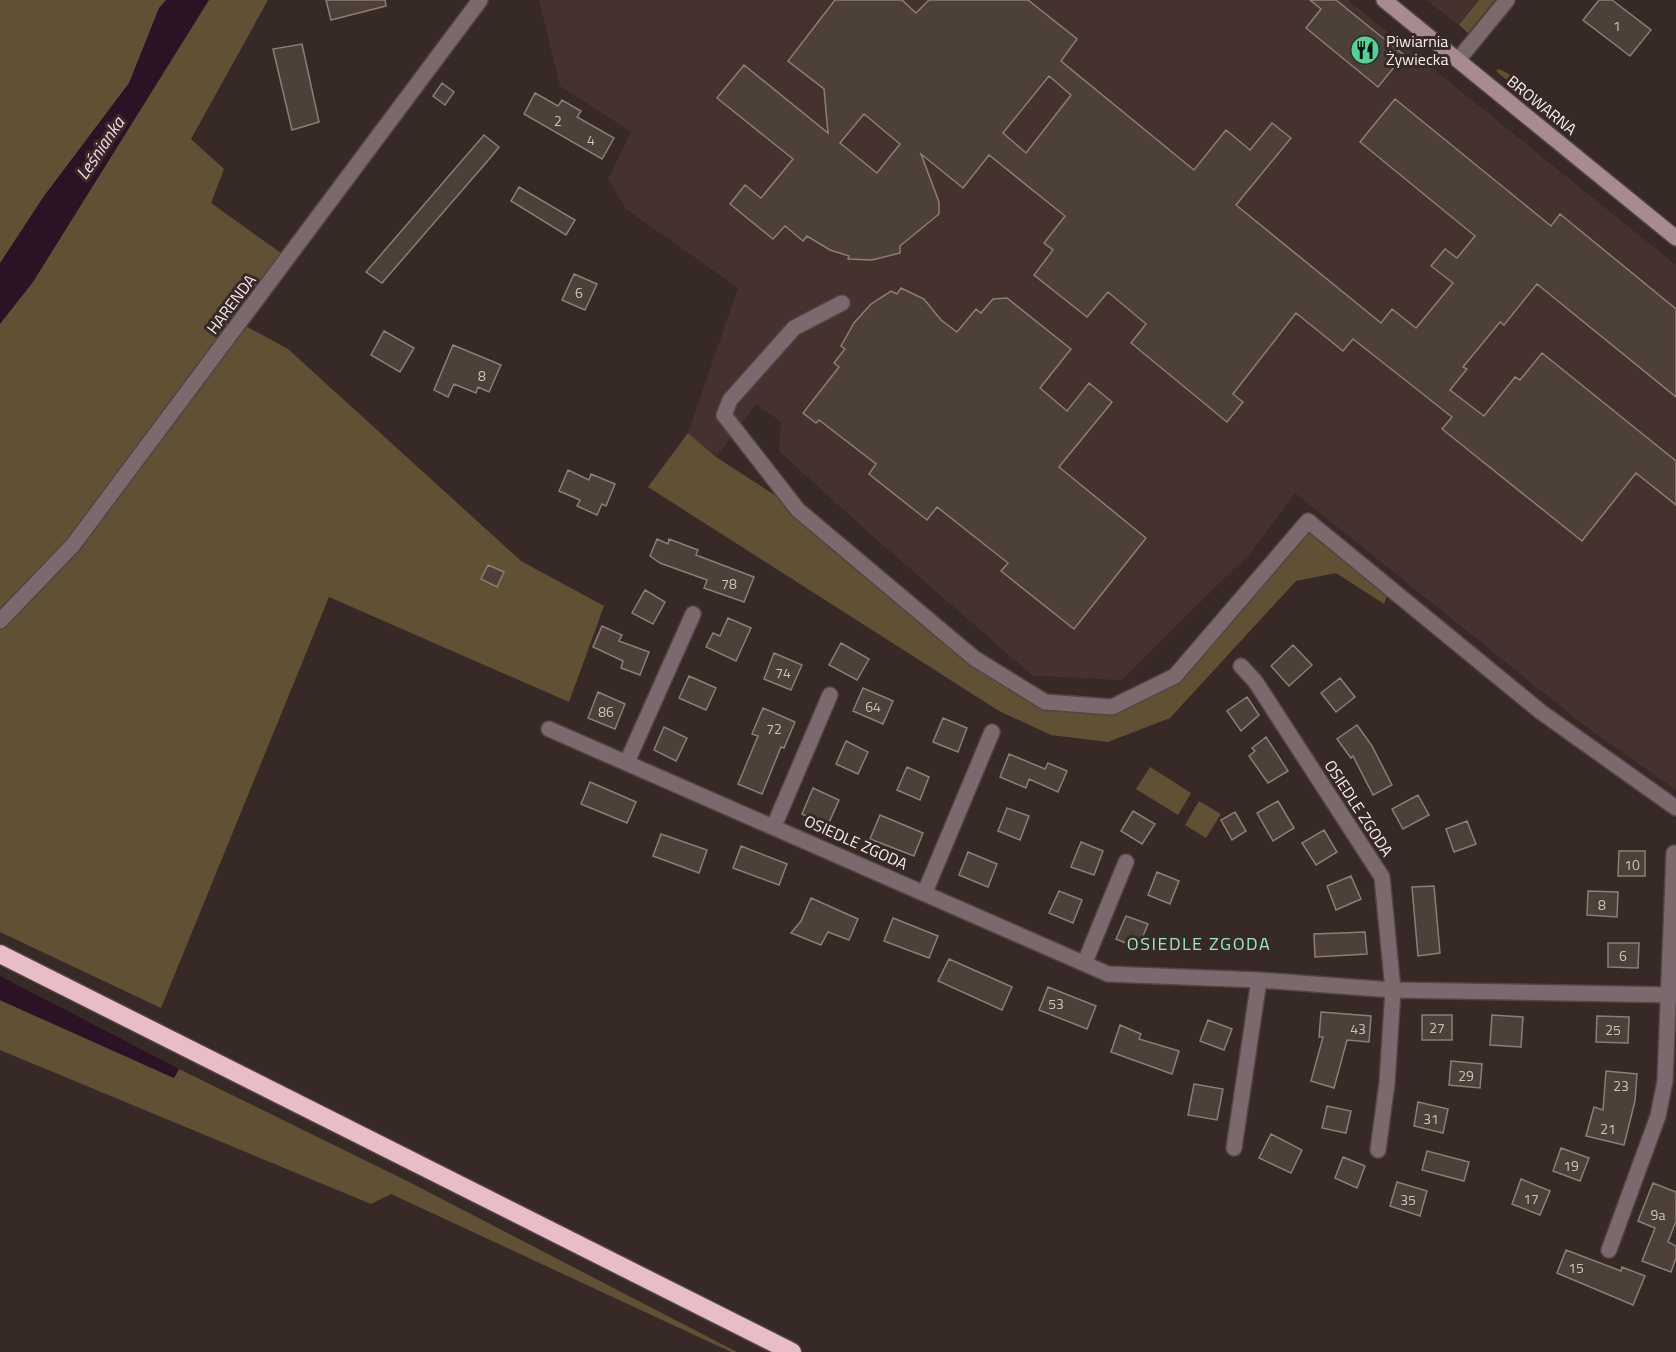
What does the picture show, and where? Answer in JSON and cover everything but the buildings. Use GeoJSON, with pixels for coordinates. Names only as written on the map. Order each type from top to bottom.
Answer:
{"type":"FeatureCollection","features":[{"type":"Feature","properties":{"kind":"highway"},"geometry":{"type":"LineString","coordinates":[[0,954],[792,1352]]}},
{"type":"Feature","properties":{"kind":"street","name":"HARENDA"},"geometry":{"type":"LineString","coordinates":[[0,621],[73,545],[480,0]]}},
{"type":"Feature","properties":{"kind":"street","name":"BROWARNA"},"geometry":{"type":"LineString","coordinates":[[1384,0],[1676,238]]}},
{"type":"Feature","properties":{"kind":"street"},"geometry":{"type":"LineString","coordinates":[[1458,60],[1508,0]]}},
{"type":"Feature","properties":{"kind":"street"},"geometry":{"type":"LineString","coordinates":[[843,303],[794,328],[730,400],[724,415],[798,510],[974,658],[1046,702],[1112,707],[1175,676],[1308,521],[1542,712],[1676,808]]}},
{"type":"Feature","properties":{"kind":"street"},"geometry":{"type":"LineString","coordinates":[[627,762],[693,614]]}},
{"type":"Feature","properties":{"kind":"street","name":"OSIEDLE ZGODA"},"geometry":{"type":"LineString","coordinates":[[1241,666],[1255,681],[1382,877],[1393,990],[1387,1083],[1378,1150]]}},
{"type":"Feature","properties":{"kind":"street"},"geometry":{"type":"LineString","coordinates":[[774,826],[830,695]]}},
{"type":"Feature","properties":{"kind":"street","name":"OSIEDLE ZGODA"},"geometry":{"type":"LineString","coordinates":[[549,729],[1108,974],[1259,980],[1393,990],[1672,995]]}},
{"type":"Feature","properties":{"kind":"street"},"geometry":{"type":"LineString","coordinates":[[925,892],[992,732]]}},
{"type":"Feature","properties":{"kind":"street"},"geometry":{"type":"LineString","coordinates":[[1609,1250],[1658,1116],[1665,1081],[1672,995],[1674,853]]}},
{"type":"Feature","properties":{"kind":"street"},"geometry":{"type":"LineString","coordinates":[[1084,962],[1126,862]]}},
{"type":"Feature","properties":{"kind":"street"},"geometry":{"type":"LineString","coordinates":[[1234,1148],[1259,980]]}},
{"type":"Feature","properties":{"kind":"shaded area"},"geometry":{"type":"Polygon","coordinates":[[[0,0],[268,0],[191,139],[224,169],[211,203],[288,258],[240,323],[288,349],[521,561],[604,606],[569,702],[329,597],[161,1008],[0,932],[0,0]]]}},
{"type":"Feature","properties":{"kind":"shaded area"},"geometry":{"type":"Polygon","coordinates":[[[539,0],[1348,0],[1676,265],[1676,790],[1585,726],[1295,493],[1253,550],[1122,680],[1033,676],[779,451],[781,422],[756,404],[716,457],[688,433],[738,288],[626,209],[608,179],[631,132],[560,86],[539,0]]]}},
{"type":"Feature","properties":{"kind":"shaded area"},"geometry":{"type":"Polygon","coordinates":[[[1426,0],[1479,0],[1459,25],[1426,0]]]}},
{"type":"Feature","properties":{"kind":"shaded area"},"geometry":{"type":"Polygon","coordinates":[[[1479,0],[1495,0],[1468,33],[1459,25],[1479,0]]]}},
{"type":"Feature","properties":{"kind":"shaded area"},"geometry":{"type":"Polygon","coordinates":[[[1499,69],[1524,84],[1551,107],[1557,121],[1496,71],[1499,69]]]}},
{"type":"Feature","properties":{"kind":"shaded area"},"geometry":{"type":"Polygon","coordinates":[[[688,433],[716,457],[798,510],[974,658],[1046,702],[1112,707],[1175,676],[1308,521],[1390,587],[1384,604],[1336,573],[1296,581],[1170,718],[1108,742],[1051,735],[999,711],[648,487],[688,433]]]}},
{"type":"Feature","properties":{"kind":"shaded area"},"geometry":{"type":"Polygon","coordinates":[[[1150,767],[1191,793],[1178,815],[1136,789],[1150,767]]]}},
{"type":"Feature","properties":{"kind":"shaded area"},"geometry":{"type":"Polygon","coordinates":[[[1199,801],[1221,814],[1206,838],[1185,825],[1199,801]]]}},
{"type":"Feature","properties":{"kind":"shaded area"},"geometry":{"type":"Polygon","coordinates":[[[0,1000],[174,1078],[179,1069],[409,1182],[737,1352],[731,1352],[391,1194],[371,1204],[0,1050],[0,1000]]]}},
{"type":"Feature","properties":{"kind":"water","name":"Leśnianka"},"geometry":{"type":"Polygon","coordinates":[[[166,0],[209,0],[33,282],[0,324],[0,263],[44,196],[129,83],[159,8],[166,0]]]}},
{"type":"Feature","properties":{"kind":"water"},"geometry":{"type":"Polygon","coordinates":[[[0,976],[179,1069],[174,1078],[0,1000],[0,976]]]}},
{"type":"Feature","properties":{"kind":"place","name":"Piwiarnia Żywiecka"},"geometry":{"type":"Point","coordinates":[1365,50]}},
{"type":"Feature","properties":{"kind":"district","name":"OSIEDLE ZGODA"},"geometry":{"type":"Point","coordinates":[1199,943]}}]}
